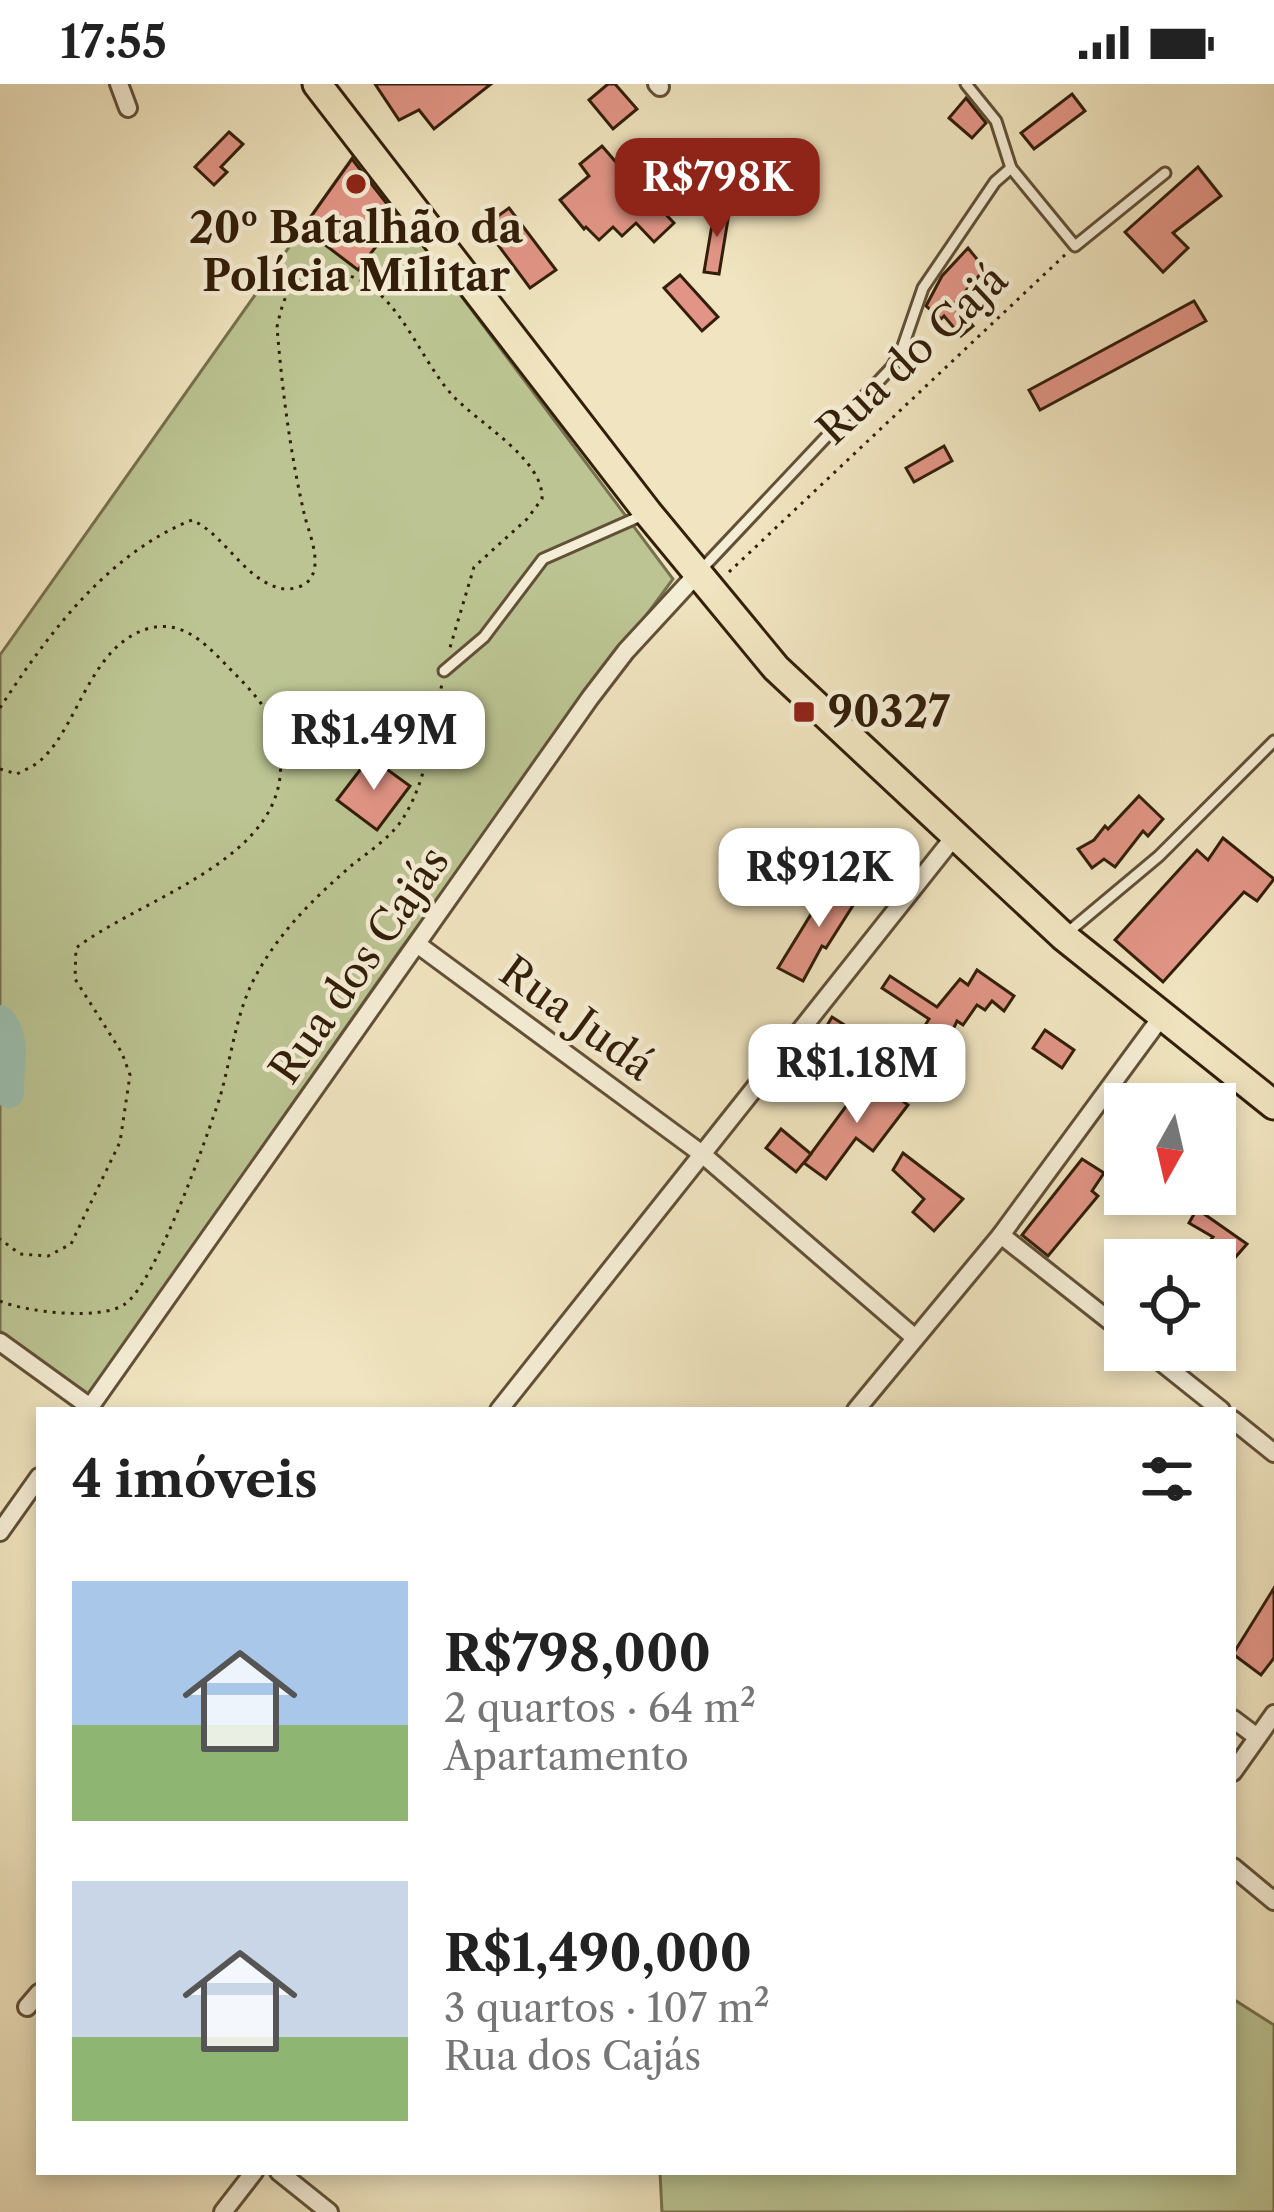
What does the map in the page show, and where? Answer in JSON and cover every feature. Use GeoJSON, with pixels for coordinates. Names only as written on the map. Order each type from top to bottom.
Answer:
{"type":"FeatureCollection","features":[{"type":"Feature","properties":{"kind":"main road"},"geometry":{"type":"LineString","coordinates":[[316,84],[648,513],[812,705],[1063,936],[1274,1105]]}},
{"type":"Feature","properties":{"kind":"street"},"geometry":{"type":"LineString","coordinates":[[119,84],[128,108]]}},
{"type":"Feature","properties":{"kind":"street","name":"Rua dos Cajás"},"geometry":{"type":"LineString","coordinates":[[90,1407],[614,667],[704,582]]}},
{"type":"Feature","properties":{"kind":"street"},"geometry":{"type":"LineString","coordinates":[[501,1407],[954,837]]}},
{"type":"Feature","properties":{"kind":"street","name":"Rua Judá"},"geometry":{"type":"LineString","coordinates":[[417,944],[702,1154],[914,1336]]}},
{"type":"Feature","properties":{"kind":"street"},"geometry":{"type":"LineString","coordinates":[[858,1407],[1001,1235],[1162,1016]]}},
{"type":"Feature","properties":{"kind":"street"},"geometry":{"type":"LineString","coordinates":[[1001,1235],[1104,1317]]}},
{"type":"Feature","properties":{"kind":"street"},"geometry":{"type":"LineString","coordinates":[[0,1342],[88,1407]]}},
{"type":"Feature","properties":{"kind":"street"},"geometry":{"type":"LineString","coordinates":[[1172,1371],[1217,1407]]}},
{"type":"Feature","properties":{"kind":"street"},"geometry":{"type":"LineString","coordinates":[[1236,1422],[1274,1453]]}},
{"type":"Feature","properties":{"kind":"street"},"geometry":{"type":"LineString","coordinates":[[0,1532],[36,1481]]}},
{"type":"Feature","properties":{"kind":"street"},"geometry":{"type":"LineString","coordinates":[[1236,1768],[1274,1714]]}},
{"type":"Feature","properties":{"kind":"street"},"geometry":{"type":"LineString","coordinates":[[1236,1721],[1256,1738]]}},
{"type":"Feature","properties":{"kind":"street"},"geometry":{"type":"LineString","coordinates":[[1236,1869],[1274,1901]]}},
{"type":"Feature","properties":{"kind":"street"},"geometry":{"type":"LineString","coordinates":[[223,2212],[252,2175]]}},
{"type":"Feature","properties":{"kind":"street"},"geometry":{"type":"LineString","coordinates":[[283,2175],[329,2212]]}},
{"type":"Feature","properties":{"kind":"lane"},"geometry":{"type":"LineString","coordinates":[[966,84],[997,121],[1011,168],[1075,246],[1165,173]]}},
{"type":"Feature","properties":{"kind":"lane"},"geometry":{"type":"LineString","coordinates":[[704,582],[892,367],[923,288],[983,199],[1011,168]]}},
{"type":"Feature","properties":{"kind":"lane"},"geometry":{"type":"LineString","coordinates":[[444,671],[484,637],[543,559],[648,513]]}},
{"type":"Feature","properties":{"kind":"lane"},"geometry":{"type":"LineString","coordinates":[[1063,936],[1160,856],[1274,741]]}},
{"type":"Feature","properties":{"kind":"path","name":"Rua do Cajá"},"geometry":{"type":"LineString","coordinates":[[704,582],[1075,246]]}},
{"type":"Feature","properties":{"kind":"path"},"geometry":{"type":"LineString","coordinates":[[0,708],[42,642],[132,553],[172,528],[192,520],[211,529],[256,576],[276,587],[290,590],[314,575],[277,327],[282,303],[294,283],[310,272],[354,278],[381,293],[452,394],[537,473],[542,499],[474,567],[424,763],[403,820],[292,920],[252,982],[220,1097],[146,1276],[125,1304],[102,1312],[76,1314],[0,1301]]}},
{"type":"Feature","properties":{"kind":"path"},"geometry":{"type":"LineString","coordinates":[[0,769],[17,774],[41,760],[74,705],[123,640],[150,628],[172,626],[200,638],[265,704],[279,731],[282,761],[278,798],[260,828],[230,856],[104,926],[76,948],[75,979],[122,1053],[130,1076],[120,1142],[71,1244],[48,1256],[20,1254],[0,1239]]}},
{"type":"Feature","properties":{"kind":"green space"},"geometry":{"type":"Polygon","coordinates":[[[355,154],[673,579],[400,950],[89,1395],[0,1331],[0,655],[355,154]]]}},
{"type":"Feature","properties":{"kind":"green space"},"geometry":{"type":"Polygon","coordinates":[[[1236,2001],[1274,2025],[1274,2212],[662,2212],[660,2175],[1236,2175],[1236,2001]]]}},
{"type":"Feature","properties":{"kind":"building"},"geometry":{"type":"Polygon","coordinates":[[[375,84],[491,84],[434,129],[419,110],[399,120],[375,84]]]}},
{"type":"Feature","properties":{"kind":"building"},"geometry":{"type":"Polygon","coordinates":[[[608,84],[615,84],[637,109],[613,129],[589,100],[608,84]]]}},
{"type":"Feature","properties":{"kind":"building"},"geometry":{"type":"Polygon","coordinates":[[[1072,94],[1085,111],[1034,149],[1021,133],[1072,94]]]}},
{"type":"Feature","properties":{"kind":"building"},"geometry":{"type":"Polygon","coordinates":[[[966,98],[986,123],[972,138],[949,118],[966,98]]]}},
{"type":"Feature","properties":{"kind":"building"},"geometry":{"type":"Polygon","coordinates":[[[229,132],[243,144],[221,167],[227,172],[214,185],[195,167],[229,132]]]}},
{"type":"Feature","properties":{"kind":"building"},"geometry":{"type":"Polygon","coordinates":[[[602,146],[643,203],[649,197],[674,223],[654,242],[636,223],[622,236],[613,227],[599,240],[560,200],[589,176],[580,164],[602,146]]]}},
{"type":"Feature","properties":{"kind":"building","name":"20º Batalhão da Polícia Militar"},"geometry":{"type":"Polygon","coordinates":[[[352,159],[398,218],[358,270],[303,228],[352,159]]]}},
{"type":"Feature","properties":{"kind":"building"},"geometry":{"type":"Polygon","coordinates":[[[1198,167],[1221,196],[1173,233],[1188,248],[1163,272],[1125,232],[1198,167]]]}},
{"type":"Feature","properties":{"kind":"building"},"geometry":{"type":"Polygon","coordinates":[[[715,207],[730,207],[719,274],[704,272],[715,207]]]}},
{"type":"Feature","properties":{"kind":"building"},"geometry":{"type":"Polygon","coordinates":[[[509,208],[556,270],[530,288],[484,226],[509,208]]]}},
{"type":"Feature","properties":{"kind":"building"},"geometry":{"type":"Polygon","coordinates":[[[968,248],[985,269],[954,304],[973,326],[961,336],[944,316],[941,319],[926,306],[942,276],[968,248]]]}},
{"type":"Feature","properties":{"kind":"building"},"geometry":{"type":"Polygon","coordinates":[[[680,275],[718,317],[702,331],[664,288],[680,275]]]}},
{"type":"Feature","properties":{"kind":"building"},"geometry":{"type":"Polygon","coordinates":[[[1194,301],[1206,321],[1040,410],[1029,390],[1194,301]]]}},
{"type":"Feature","properties":{"kind":"building"},"geometry":{"type":"Polygon","coordinates":[[[944,446],[952,461],[914,482],[906,468],[944,446]]]}},
{"type":"Feature","properties":{"kind":"building"},"geometry":{"type":"Polygon","coordinates":[[[370,757],[410,786],[377,830],[337,800],[370,757]]]}},
{"type":"Feature","properties":{"kind":"building"},"geometry":{"type":"Polygon","coordinates":[[[1139,796],[1163,819],[1148,836],[1143,831],[1115,867],[1104,859],[1092,868],[1078,849],[1105,826],[1108,829],[1139,796]]]}},
{"type":"Feature","properties":{"kind":"building"},"geometry":{"type":"Polygon","coordinates":[[[1223,838],[1274,879],[1257,901],[1244,892],[1163,982],[1115,940],[1197,850],[1208,860],[1223,838]]]}},
{"type":"Feature","properties":{"kind":"building"},"geometry":{"type":"Polygon","coordinates":[[[832,880],[859,896],[803,981],[778,968],[832,880]]]}},
{"type":"Feature","properties":{"kind":"building"},"geometry":{"type":"Polygon","coordinates":[[[977,970],[1014,996],[1004,1011],[992,1001],[985,1010],[977,1005],[963,1025],[957,1021],[923,1080],[901,1064],[929,1019],[882,988],[890,976],[937,1007],[960,979],[968,985],[977,970]]]}},
{"type":"Feature","properties":{"kind":"building"},"geometry":{"type":"Polygon","coordinates":[[[832,1017],[873,1043],[862,1062],[821,1036],[832,1017]]]}},
{"type":"Feature","properties":{"kind":"building"},"geometry":{"type":"Polygon","coordinates":[[[1045,1030],[1074,1050],[1062,1068],[1033,1048],[1045,1030]]]}},
{"type":"Feature","properties":{"kind":"building"},"geometry":{"type":"Polygon","coordinates":[[[874,1079],[908,1105],[873,1151],[856,1138],[826,1179],[804,1163],[858,1090],[862,1093],[874,1079]]]}},
{"type":"Feature","properties":{"kind":"building"},"geometry":{"type":"Polygon","coordinates":[[[781,1129],[811,1154],[796,1172],[766,1148],[781,1129]]]}},
{"type":"Feature","properties":{"kind":"building"},"geometry":{"type":"Polygon","coordinates":[[[903,1153],[963,1199],[934,1231],[913,1212],[924,1199],[893,1170],[903,1153]]]}},
{"type":"Feature","properties":{"kind":"building"},"geometry":{"type":"Polygon","coordinates":[[[1082,1159],[1104,1173],[1092,1191],[1098,1196],[1048,1256],[1022,1235],[1082,1159]]]}},
{"type":"Feature","properties":{"kind":"building"},"geometry":{"type":"Polygon","coordinates":[[[1194,1215],[1206,1215],[1247,1244],[1236,1256],[1236,1239],[1212,1239],[1189,1223],[1194,1215]]]}},
{"type":"Feature","properties":{"kind":"building"},"geometry":{"type":"Polygon","coordinates":[[[1274,1588],[1274,1658],[1261,1675],[1236,1656],[1274,1588]]]}},
{"type":"Feature","properties":{"kind":"waterway"},"geometry":{"type":"LineString","coordinates":[[0,1020],[10,1045],[9,1093]]}},
{"type":"Feature","properties":{"kind":"place","name":"20º Batalhão da Polícia Militar"},"geometry":{"type":"Point","coordinates":[356,184]}},
{"type":"Feature","properties":{"kind":"place","name":"90327"},"geometry":{"type":"Point","coordinates":[804,712]}}]}
